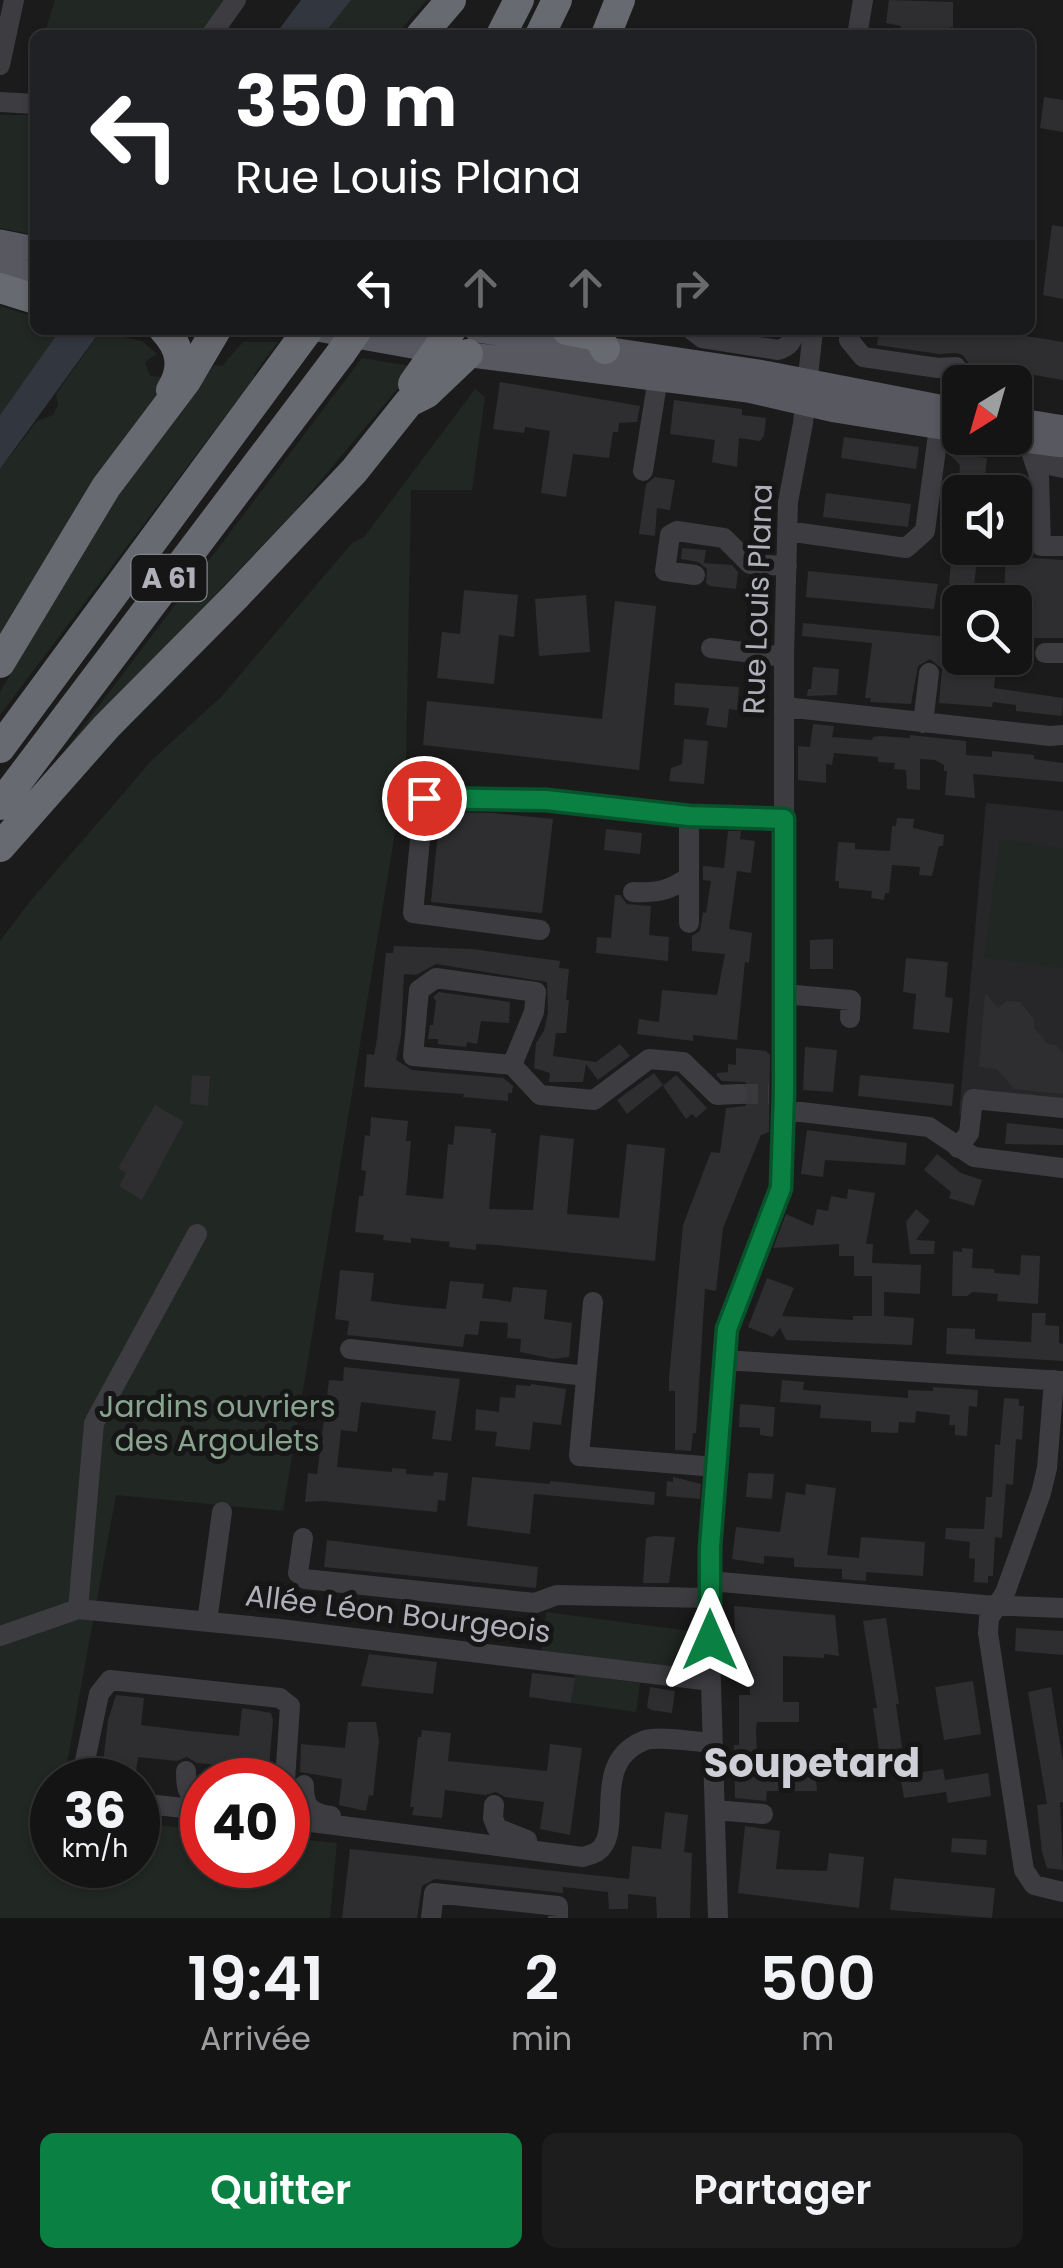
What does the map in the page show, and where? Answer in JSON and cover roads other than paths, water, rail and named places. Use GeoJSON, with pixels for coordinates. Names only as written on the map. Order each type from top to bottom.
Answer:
{"type":"FeatureCollection","features":[{"type":"Feature","properties":{"kind":"highway"},"geometry":{"type":"LineString","coordinates":[[426,30],[451,0]]}},
{"type":"Feature","properties":{"kind":"highway"},"geometry":{"type":"LineString","coordinates":[[504,30],[519,0]]}},
{"type":"Feature","properties":{"kind":"highway"},"geometry":{"type":"LineString","coordinates":[[542,30],[557,0]]}},
{"type":"Feature","properties":{"kind":"highway"},"geometry":{"type":"LineString","coordinates":[[608,30],[620,0]]}},
{"type":"Feature","properties":{"kind":"highway"},"geometry":{"type":"LineString","coordinates":[[0,288],[30,297]]}},
{"type":"Feature","properties":{"kind":"highway"},"geometry":{"type":"LineString","coordinates":[[146,432],[181,366],[177,347],[168,335]]}},
{"type":"Feature","properties":{"kind":"highway"},"geometry":{"type":"LineString","coordinates":[[0,663],[87,517],[186,380],[213,335]]}},
{"type":"Feature","properties":{"kind":"highway"},"geometry":{"type":"LineString","coordinates":[[593,335],[598,336],[606,349]]}},
{"type":"Feature","properties":{"kind":"highway","name":"A 61"},"geometry":{"type":"LineString","coordinates":[[0,748],[325,337]]}},
{"type":"Feature","properties":{"kind":"highway","name":"A 61"},"geometry":{"type":"LineString","coordinates":[[0,805],[325,337]]}},
{"type":"Feature","properties":{"kind":"highway"},"geometry":{"type":"LineString","coordinates":[[0,847],[107,726],[354,471],[409,402],[413,382],[459,341]]}},
{"type":"Feature","properties":{"kind":"main road"},"geometry":{"type":"LineString","coordinates":[[0,242],[30,248]]}},
{"type":"Feature","properties":{"kind":"main road"},"geometry":{"type":"LineString","coordinates":[[0,267],[30,273]]}},
{"type":"Feature","properties":{"kind":"main road"},"geometry":{"type":"LineString","coordinates":[[325,337],[606,349],[764,373],[807,393]]}},
{"type":"Feature","properties":{"kind":"main road"},"geometry":{"type":"LineString","coordinates":[[459,341],[658,378],[807,393],[942,421]]}},
{"type":"Feature","properties":{"kind":"main road"},"geometry":{"type":"LineString","coordinates":[[1032,437],[1063,428]]}},
{"type":"Feature","properties":{"kind":"main road"},"geometry":{"type":"LineString","coordinates":[[1032,441],[1063,446]]}},
{"type":"Feature","properties":{"kind":"street"},"geometry":{"type":"LineString","coordinates":[[0,64],[14,0]]}},
{"type":"Feature","properties":{"kind":"street"},"geometry":{"type":"LineString","coordinates":[[215,30],[236,0]]}},
{"type":"Feature","properties":{"kind":"street"},"geometry":{"type":"LineString","coordinates":[[858,30],[863,0]]}},
{"type":"Feature","properties":{"kind":"street"},"geometry":{"type":"LineString","coordinates":[[0,102],[30,104]]}},
{"type":"Feature","properties":{"kind":"street"},"geometry":{"type":"LineString","coordinates":[[698,335],[778,350],[786,347],[792,335]]}},
{"type":"Feature","properties":{"kind":"street","name":"Rue Louis Plana"},"geometry":{"type":"LineString","coordinates":[[718,1917],[710,1589],[716,1467],[723,1360],[734,1306],[781,1188],[787,531],[790,481],[807,393],[812,335]]}},
{"type":"Feature","properties":{"kind":"street"},"geometry":{"type":"LineString","coordinates":[[850,335],[849,340],[863,356],[942,368]]}},
{"type":"Feature","properties":{"kind":"street"},"geometry":{"type":"LineString","coordinates":[[643,471],[658,378]]}},
{"type":"Feature","properties":{"kind":"street"},"geometry":{"type":"LineString","coordinates":[[1032,447],[1063,468]]}},
{"type":"Feature","properties":{"kind":"street"},"geometry":{"type":"LineString","coordinates":[[787,531],[906,548],[925,531],[945,455]]}},
{"type":"Feature","properties":{"kind":"street"},"geometry":{"type":"LineString","coordinates":[[1029,455],[1039,475],[1041,546],[1063,546]]}},
{"type":"Feature","properties":{"kind":"street"},"geometry":{"type":"LineString","coordinates":[[695,575],[665,571],[670,535],[677,532],[724,538],[750,564],[787,566]]}},
{"type":"Feature","properties":{"kind":"street"},"geometry":{"type":"LineString","coordinates":[[710,648],[784,657]]}},
{"type":"Feature","properties":{"kind":"street"},"geometry":{"type":"LineString","coordinates":[[923,722],[929,674]]}},
{"type":"Feature","properties":{"kind":"street"},"geometry":{"type":"LineString","coordinates":[[785,708],[1063,735]]}},
{"type":"Feature","properties":{"kind":"street"},"geometry":{"type":"LineString","coordinates":[[540,930],[414,914],[424,798],[546,800],[689,816],[784,819]]}},
{"type":"Feature","properties":{"kind":"street"},"geometry":{"type":"LineString","coordinates":[[689,816],[689,922]]}},
{"type":"Feature","properties":{"kind":"street"},"geometry":{"type":"LineString","coordinates":[[633,892],[672,889],[688,876]]}},
{"type":"Feature","properties":{"kind":"street"},"geometry":{"type":"LineString","coordinates":[[512,1064],[534,1012],[536,992],[436,978],[419,990],[413,1056],[512,1064],[540,1095],[594,1100],[649,1059],[684,1062],[717,1095],[738,1094]]}},
{"type":"Feature","properties":{"kind":"street"},"geometry":{"type":"LineString","coordinates":[[784,994],[851,1000],[850,1018]]}},
{"type":"Feature","properties":{"kind":"street"},"geometry":{"type":"LineString","coordinates":[[779,1099],[928,1127],[974,1157],[993,1162],[1063,1168]]}},
{"type":"Feature","properties":{"kind":"street"},"geometry":{"type":"LineString","coordinates":[[958,1148],[969,1133],[973,1099],[1063,1108]]}},
{"type":"Feature","properties":{"kind":"street"},"geometry":{"type":"LineString","coordinates":[[0,1636],[78,1609],[94,1422],[196,1234]]}},
{"type":"Feature","properties":{"kind":"street"},"geometry":{"type":"LineString","coordinates":[[594,1302],[578,1456],[716,1467]]}},
{"type":"Feature","properties":{"kind":"street"},"geometry":{"type":"LineString","coordinates":[[350,1349],[586,1376]]}},
{"type":"Feature","properties":{"kind":"street"},"geometry":{"type":"LineString","coordinates":[[723,1360],[1058,1380],[1042,1492],[1030,1532],[990,1618],[988,1633],[1024,1870],[1034,1885],[1063,1892]]}},
{"type":"Feature","properties":{"kind":"street"},"geometry":{"type":"LineString","coordinates":[[207,1622],[222,1512]]}},
{"type":"Feature","properties":{"kind":"street"},"geometry":{"type":"LineString","coordinates":[[303,1538],[298,1573],[305,1579],[535,1603],[557,1595],[710,1589],[1063,1608]]}},
{"type":"Feature","properties":{"kind":"street","name":"Allée Léon Bourgeois"},"geometry":{"type":"LineString","coordinates":[[78,1609],[711,1681]]}},
{"type":"Feature","properties":{"kind":"street"},"geometry":{"type":"LineString","coordinates":[[84,1758],[99,1694],[110,1680],[280,1698],[290,1706],[294,1758]]}},
{"type":"Feature","properties":{"kind":"street"},"geometry":{"type":"LineString","coordinates":[[310,1822],[583,1857],[598,1851],[606,1839],[612,1776],[629,1750],[646,1739],[713,1743]]}},
{"type":"Feature","properties":{"kind":"street"},"geometry":{"type":"LineString","coordinates":[[494,1805],[497,1828],[504,1834],[526,1838],[540,1851]]}},
{"type":"Feature","properties":{"kind":"street"},"geometry":{"type":"LineString","coordinates":[[310,1809],[350,1827]]}},
{"type":"Feature","properties":{"kind":"street"},"geometry":{"type":"LineString","coordinates":[[715,1810],[764,1814]]}},
{"type":"Feature","properties":{"kind":"street"},"geometry":{"type":"LineString","coordinates":[[431,1918],[434,1893],[558,1906],[558,1918]]}},
{"type":"Feature","properties":{"kind":"street"},"geometry":{"type":"LineString","coordinates":[[718,1917],[734,1918]]}},
{"type":"Feature","properties":{"kind":"tunnel"},"geometry":{"type":"LineString","coordinates":[[738,1094],[769,1094]]}},
{"type":"Feature","properties":{"kind":"district","name":"Soupetard"},"geometry":{"type":"Point","coordinates":[812,1763]}},
{"type":"Feature","properties":{"kind":"park label","name":"Jardins ouvriers des Argoulets"},"geometry":{"type":"Point","coordinates":[217,1424]}}]}
